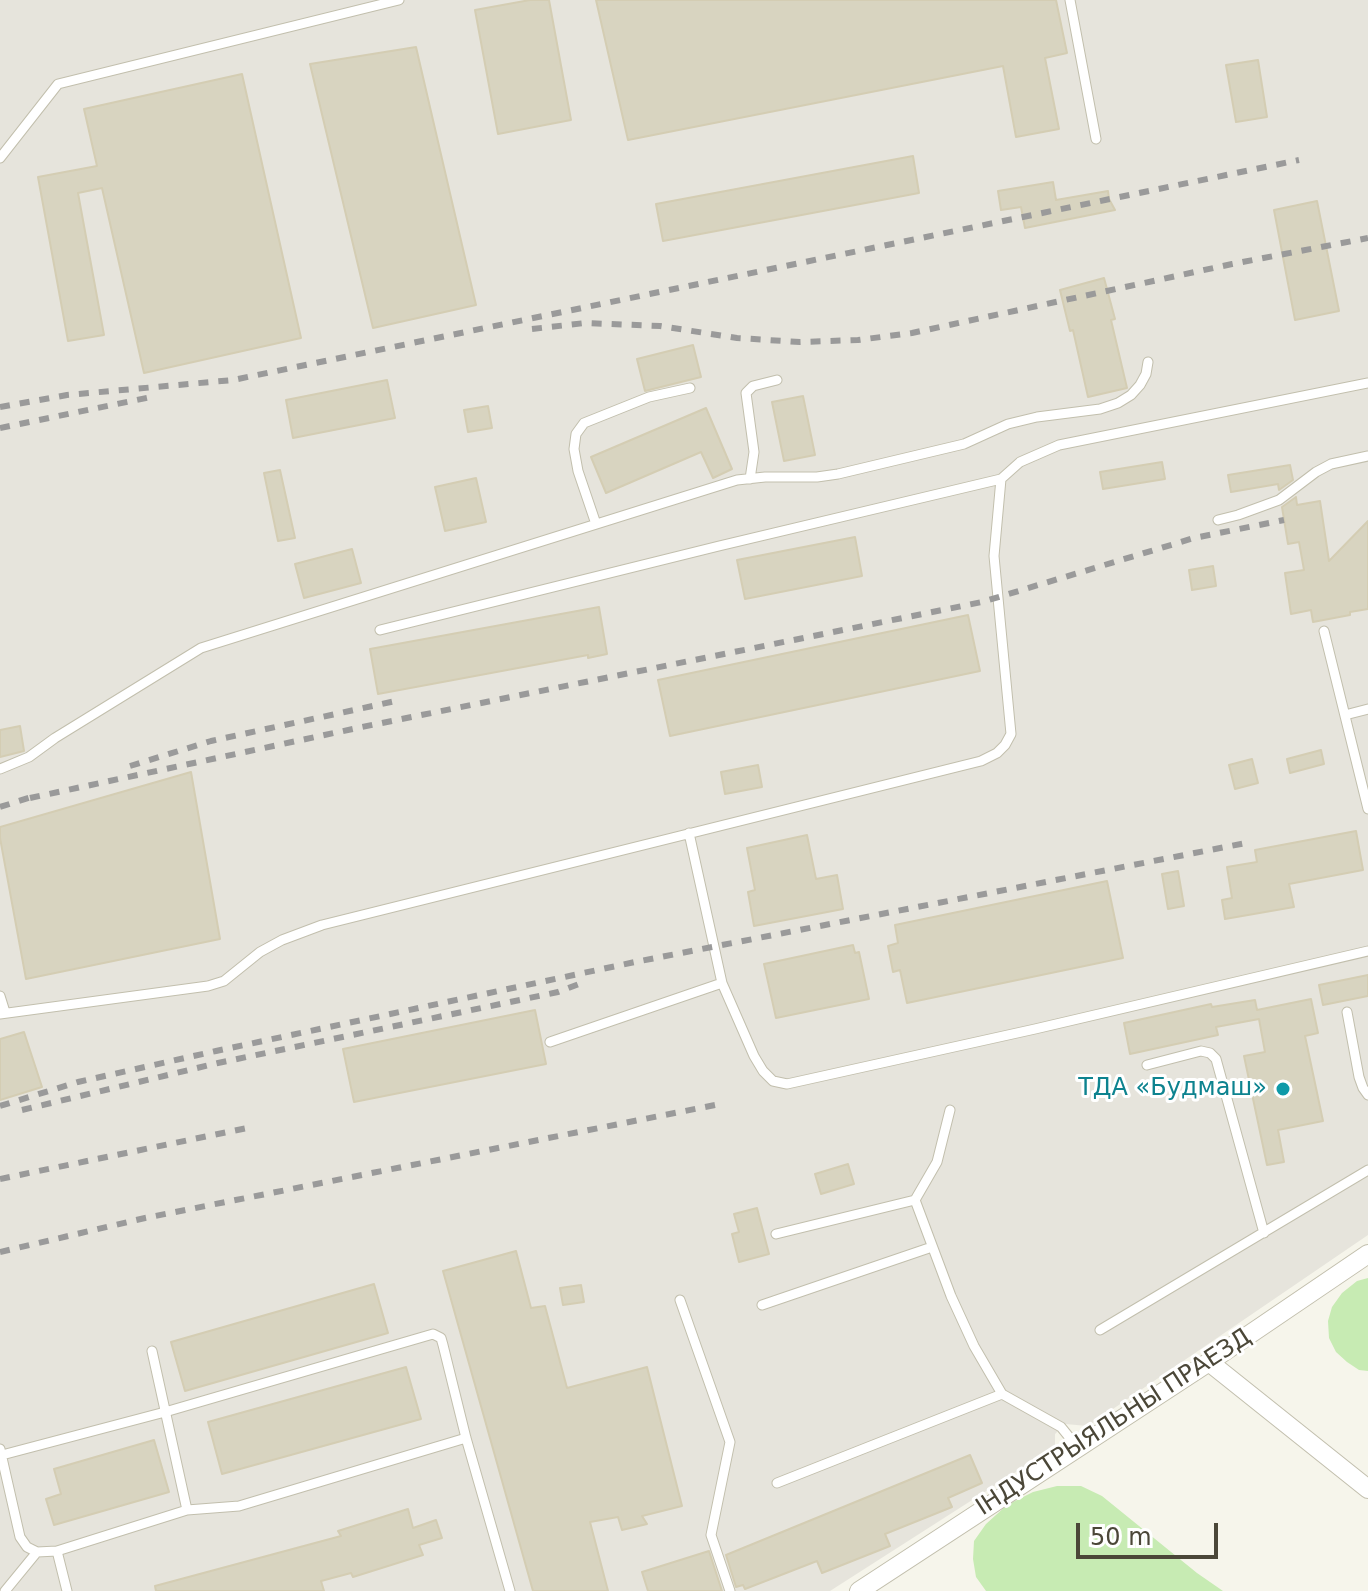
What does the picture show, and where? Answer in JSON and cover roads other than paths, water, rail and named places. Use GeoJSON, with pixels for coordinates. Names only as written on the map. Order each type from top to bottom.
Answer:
{"type":"FeatureCollection","features":[{"type":"Feature","properties":{"kind":"street","name":"ІНДУСТРЫЯЛЬНЫ ПРАЕЗД"},"geometry":{"type":"LineString","coordinates":[[859,1591],[1368,1254]]}},
{"type":"Feature","properties":{"kind":"street"},"geometry":{"type":"LineString","coordinates":[[1209,1362],[1368,1489]]}},
{"type":"Feature","properties":{"kind":"lane"},"geometry":{"type":"LineString","coordinates":[[0,158],[58,84],[399,0]]}},
{"type":"Feature","properties":{"kind":"lane"},"geometry":{"type":"LineString","coordinates":[[1070,0],[1096,139]]}},
{"type":"Feature","properties":{"kind":"lane"},"geometry":{"type":"LineString","coordinates":[[0,769],[29,757],[201,648],[737,480],[838,474],[964,444],[1008,424],[1100,409],[1131,395],[1146,374],[1148,362]]}},
{"type":"Feature","properties":{"kind":"lane"},"geometry":{"type":"LineString","coordinates":[[750,479],[754,452],[746,393],[753,386],[777,380]]}},
{"type":"Feature","properties":{"kind":"lane"},"geometry":{"type":"LineString","coordinates":[[380,630],[1001,479],[1020,462],[1059,445],[1368,383]]}},
{"type":"Feature","properties":{"kind":"lane"},"geometry":{"type":"LineString","coordinates":[[596,524],[578,471],[574,449],[576,434],[584,423],[649,397],[690,388]]}},
{"type":"Feature","properties":{"kind":"lane"},"geometry":{"type":"LineString","coordinates":[[1218,520],[1279,500],[1331,464],[1368,456]]}},
{"type":"Feature","properties":{"kind":"lane"},"geometry":{"type":"LineString","coordinates":[[0,996],[2,1013],[208,986],[224,981],[260,952],[282,940],[322,925],[981,761],[997,753],[1011,734],[994,556],[1001,479]]}},
{"type":"Feature","properties":{"kind":"lane"},"geometry":{"type":"LineString","coordinates":[[1324,631],[1368,809]]}},
{"type":"Feature","properties":{"kind":"lane"},"geometry":{"type":"LineString","coordinates":[[1345,715],[1368,709]]}},
{"type":"Feature","properties":{"kind":"lane"},"geometry":{"type":"LineString","coordinates":[[689,833],[722,983],[763,1071],[773,1081],[787,1084],[1368,951]]}},
{"type":"Feature","properties":{"kind":"lane"},"geometry":{"type":"LineString","coordinates":[[550,1042],[722,983]]}},
{"type":"Feature","properties":{"kind":"lane"},"geometry":{"type":"LineString","coordinates":[[1347,1012],[1359,1077],[1368,1095]]}},
{"type":"Feature","properties":{"kind":"lane"},"geometry":{"type":"LineString","coordinates":[[1147,1065],[1201,1051],[1210,1053],[1216,1059],[1264,1233]]}},
{"type":"Feature","properties":{"kind":"lane"},"geometry":{"type":"LineString","coordinates":[[776,1234],[915,1200],[937,1162],[950,1110]]}},
{"type":"Feature","properties":{"kind":"lane"},"geometry":{"type":"LineString","coordinates":[[1100,1330],[1368,1170]]}},
{"type":"Feature","properties":{"kind":"lane"},"geometry":{"type":"LineString","coordinates":[[915,1200],[951,1296],[974,1346],[1002,1394],[1061,1427],[1078,1448]]}},
{"type":"Feature","properties":{"kind":"lane"},"geometry":{"type":"LineString","coordinates":[[762,1305],[932,1247]]}},
{"type":"Feature","properties":{"kind":"lane"},"geometry":{"type":"LineString","coordinates":[[680,1300],[730,1442],[711,1535],[730,1591]]}},
{"type":"Feature","properties":{"kind":"lane"},"geometry":{"type":"LineString","coordinates":[[466,1438],[239,1506],[187,1510],[57,1551],[37,1552],[27,1547],[20,1537],[1,1452],[165,1412],[433,1334],[441,1338],[510,1591]]}},
{"type":"Feature","properties":{"kind":"lane"},"geometry":{"type":"LineString","coordinates":[[152,1351],[187,1510]]}},
{"type":"Feature","properties":{"kind":"lane"},"geometry":{"type":"LineString","coordinates":[[777,1483],[1002,1394]]}},
{"type":"Feature","properties":{"kind":"lane"},"geometry":{"type":"LineString","coordinates":[[57,1551],[67,1591]]}},
{"type":"Feature","properties":{"kind":"lane"},"geometry":{"type":"LineString","coordinates":[[5,1591],[37,1552]]}},
{"type":"Feature","properties":{"kind":"railway"},"geometry":{"type":"LineString","coordinates":[[0,407],[67,395],[233,380],[1299,160]]}},
{"type":"Feature","properties":{"kind":"railway"},"geometry":{"type":"LineString","coordinates":[[532,329],[585,323],[660,326],[737,338],[800,342],[858,340],[912,333],[1368,238]]}},
{"type":"Feature","properties":{"kind":"railway"},"geometry":{"type":"LineString","coordinates":[[0,428],[151,397]]}},
{"type":"Feature","properties":{"kind":"railway"},"geometry":{"type":"LineString","coordinates":[[30,798],[362,727],[982,602],[1194,538],[1284,520]]}},
{"type":"Feature","properties":{"kind":"railway"},"geometry":{"type":"LineString","coordinates":[[130,766],[211,741],[400,700]]}},
{"type":"Feature","properties":{"kind":"railway"},"geometry":{"type":"LineString","coordinates":[[0,807],[38,795]]}},
{"type":"Feature","properties":{"kind":"railway"},"geometry":{"type":"LineString","coordinates":[[0,1106],[78,1082],[635,962],[1251,842]]}},
{"type":"Feature","properties":{"kind":"railway"},"geometry":{"type":"LineString","coordinates":[[22,1110],[218,1063],[558,992],[587,981]]}},
{"type":"Feature","properties":{"kind":"railway"},"geometry":{"type":"LineString","coordinates":[[0,1252],[145,1218],[715,1105]]}},
{"type":"Feature","properties":{"kind":"railway"},"geometry":{"type":"LineString","coordinates":[[0,1179],[247,1128]]}},
{"type":"Feature","properties":{"kind":"place","name":"ТДА «Будмаш»"},"geometry":{"type":"Point","coordinates":[1283,1089]}}]}
